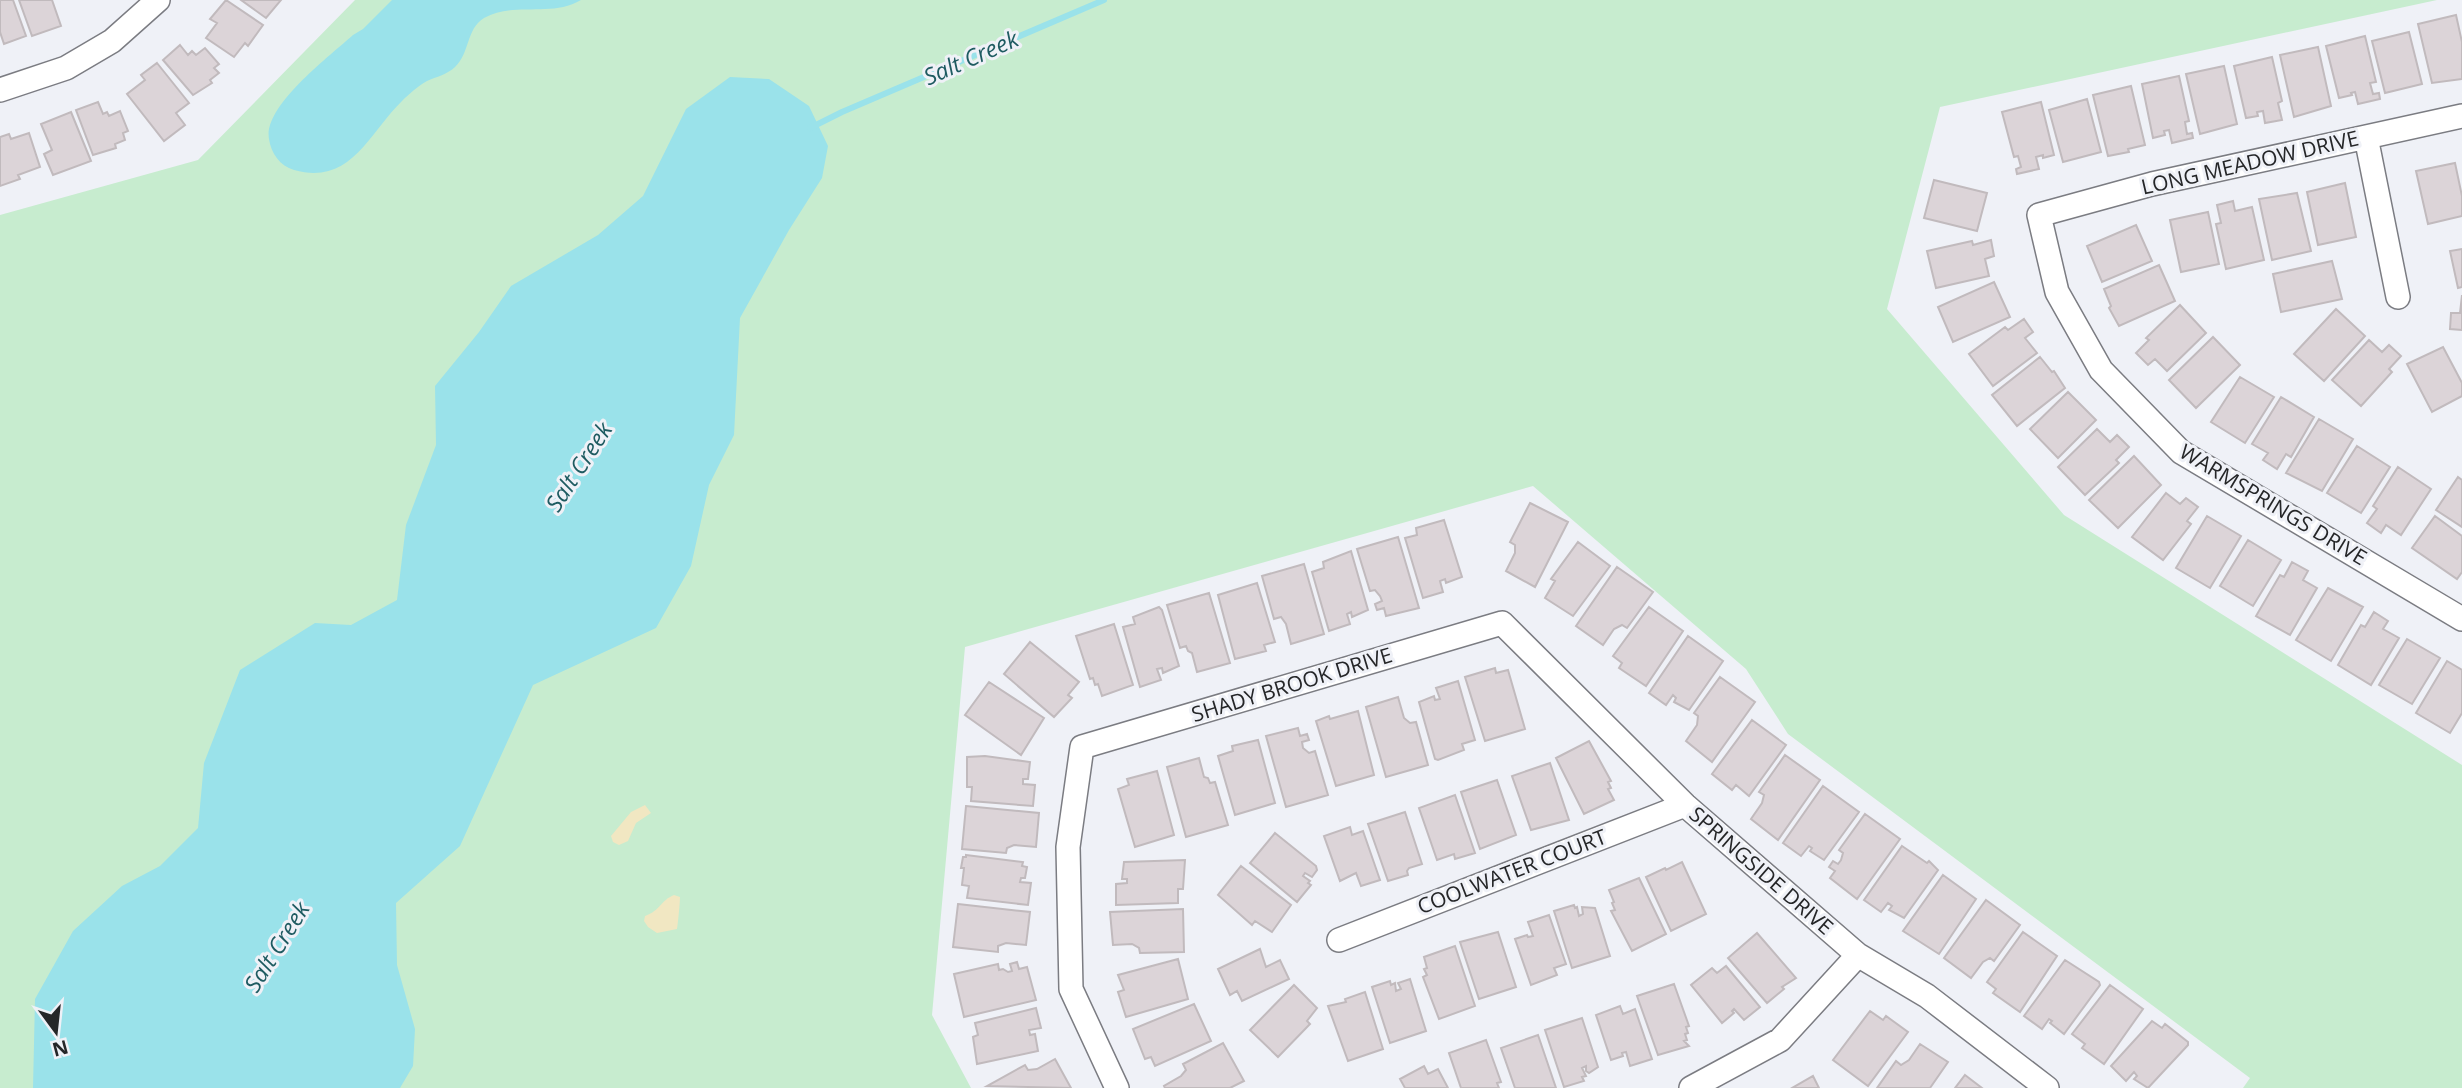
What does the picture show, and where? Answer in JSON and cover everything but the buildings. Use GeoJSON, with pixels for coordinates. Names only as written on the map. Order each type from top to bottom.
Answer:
{"type":"FeatureCollection","features":[{"type":"Feature","properties":{"kind":"street"},"geometry":{"type":"LineString","coordinates":[[0,90],[66,68],[113,41],[158,0]]}},
{"type":"Feature","properties":{"kind":"street","name":"LONG MEADOW DRIVE"},"geometry":{"type":"LineString","coordinates":[[2039,215],[2152,184],[2462,116]]}},
{"type":"Feature","properties":{"kind":"street"},"geometry":{"type":"LineString","coordinates":[[2366,137],[2398,297]]}},
{"type":"Feature","properties":{"kind":"street","name":"WARMSPRINGS DRIVE"},"geometry":{"type":"LineString","coordinates":[[2039,215],[2057,292],[2101,370],[2181,452],[2462,619]]}},
{"type":"Feature","properties":{"kind":"street","name":"SHADY BROOK DRIVE"},"geometry":{"type":"LineString","coordinates":[[1117,1088],[1071,989],[1068,847],[1082,747],[1502,622]]}},
{"type":"Feature","properties":{"kind":"street","name":"SPRINGSIDE DRIVE"},"geometry":{"type":"LineString","coordinates":[[1502,622],[1685,805],[1858,955],[1927,996],[2047,1088]]}},
{"type":"Feature","properties":{"kind":"street","name":"COOLWATER COURT"},"geometry":{"type":"LineString","coordinates":[[1339,940],[1685,805]]}},
{"type":"Feature","properties":{"kind":"street"},"geometry":{"type":"LineString","coordinates":[[1691,1088],[1780,1040],[1858,955]]}},
{"type":"Feature","properties":{"kind":"green space"},"geometry":{"type":"Polygon","coordinates":[[[355,0],[2437,0],[1940,107],[1887,309],[2064,515],[2462,765],[2462,1088],[2243,1088],[2250,1078],[1788,734],[1746,669],[1533,486],[965,647],[932,1015],[971,1088],[0,1088],[0,215],[198,160],[355,0]]]}},
{"type":"Feature","properties":{"kind":"sand"},"geometry":{"type":"Polygon","coordinates":[[[645,805],[651,813],[636,823],[628,841],[619,845],[613,842],[611,836],[631,812],[645,805]]]}},
{"type":"Feature","properties":{"kind":"sand"},"geometry":{"type":"Polygon","coordinates":[[[674,895],[680,897],[677,929],[657,933],[648,927],[644,921],[645,916],[674,895]]]}},
{"type":"Feature","properties":{"kind":"water"},"geometry":{"type":"Polygon","coordinates":[[[392,0],[581,0],[557,8],[508,11],[484,18],[474,28],[455,67],[427,81],[411,93],[345,164],[314,173],[294,170],[284,165],[274,154],[269,139],[270,126],[276,112],[300,82],[363,29],[392,0]]]}},
{"type":"Feature","properties":{"kind":"water"},"geometry":{"type":"Polygon","coordinates":[[[730,77],[769,79],[809,106],[828,146],[822,178],[789,230],[740,318],[734,435],[709,485],[691,566],[656,628],[533,685],[460,846],[396,903],[397,965],[415,1029],[413,1066],[400,1088],[33,1088],[35,999],[73,931],[122,886],[160,866],[198,828],[204,763],[240,670],[315,623],[351,625],[397,600],[406,525],[436,445],[435,386],[479,332],[511,286],[598,235],[643,196],[686,109],[730,77]]]}},
{"type":"Feature","properties":{"kind":"waterway","name":"Salt Creek"},"geometry":{"type":"LineString","coordinates":[[810,128],[1104,0]]}}]}
